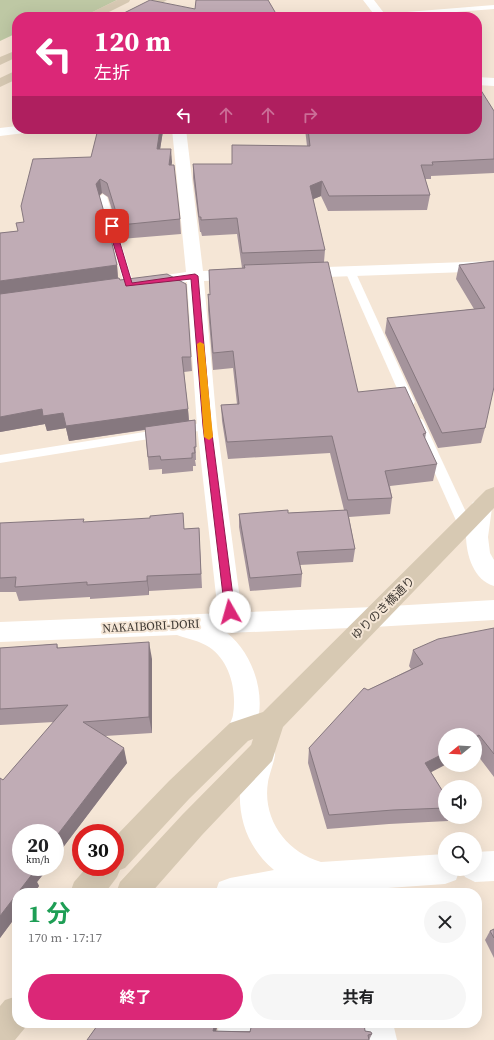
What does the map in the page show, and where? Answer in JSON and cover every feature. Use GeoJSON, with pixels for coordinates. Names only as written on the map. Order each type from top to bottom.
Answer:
{"type":"FeatureCollection","features":[{"type":"Feature","properties":{"kind":"main road"},"geometry":{"type":"LineString","coordinates":[[100,12],[125,0]]}},
{"type":"Feature","properties":{"kind":"main road"},"geometry":{"type":"LineString","coordinates":[[139,12],[162,0]]}},
{"type":"Feature","properties":{"kind":"main road"},"geometry":{"type":"LineString","coordinates":[[0,61],[12,55]]}},
{"type":"Feature","properties":{"kind":"main road"},"geometry":{"type":"LineString","coordinates":[[0,83],[12,77]]}},
{"type":"Feature","properties":{"kind":"main road","name":"ゆりのき橋通り"},"geometry":{"type":"LineString","coordinates":[[136,888],[192,825],[262,752],[272,721],[488,502]]}},
{"type":"Feature","properties":{"kind":"main road","name":"ゆりのき橋通り"},"geometry":{"type":"LineString","coordinates":[[124,848],[179,790],[239,732],[272,721]]}},
{"type":"Feature","properties":{"kind":"main road"},"geometry":{"type":"LineString","coordinates":[[89,888],[99,876]]}},
{"type":"Feature","properties":{"kind":"street"},"geometry":{"type":"LineString","coordinates":[[368,0],[378,12]]}},
{"type":"Feature","properties":{"kind":"street"},"geometry":{"type":"LineString","coordinates":[[482,81],[494,82]]}},
{"type":"Feature","properties":{"kind":"street"},"geometry":{"type":"LineString","coordinates":[[0,132],[12,131]]}},
{"type":"Feature","properties":{"kind":"street"},"geometry":{"type":"LineString","coordinates":[[180,134],[195,276],[207,426],[231,622]]}},
{"type":"Feature","properties":{"kind":"street"},"geometry":{"type":"LineString","coordinates":[[280,273],[493,268]]}},
{"type":"Feature","properties":{"kind":"street"},"geometry":{"type":"LineString","coordinates":[[121,286],[195,276],[257,274]]}},
{"type":"Feature","properties":{"kind":"street"},"geometry":{"type":"LineString","coordinates":[[488,502],[476,531],[477,546],[481,559],[494,577]]}},
{"type":"Feature","properties":{"kind":"street","name":"NAKAIBORI-DORI"},"geometry":{"type":"LineString","coordinates":[[0,632],[374,617],[494,610]]}},
{"type":"Feature","properties":{"kind":"street"},"geometry":{"type":"LineString","coordinates":[[174,625],[202,632],[218,640],[229,650],[243,677],[247,694],[246,714],[239,732]]}},
{"type":"Feature","properties":{"kind":"street"},"geometry":{"type":"LineString","coordinates":[[262,752],[253,792],[253,804],[257,823],[264,836],[285,859],[300,870],[339,882]]}},
{"type":"Feature","properties":{"kind":"street"},"geometry":{"type":"LineString","coordinates":[[482,867],[494,866]]}},
{"type":"Feature","properties":{"kind":"street"},"geometry":{"type":"LineString","coordinates":[[281,888],[438,870]]}},
{"type":"Feature","properties":{"kind":"street"},"geometry":{"type":"LineString","coordinates":[[232,1040],[236,1028]]}},
{"type":"Feature","properties":{"kind":"street"},"geometry":{"type":"LineString","coordinates":[[377,1028],[380,1040]]}},
{"type":"Feature","properties":{"kind":"lane"},"geometry":{"type":"LineString","coordinates":[[438,12],[494,7]]}},
{"type":"Feature","properties":{"kind":"lane"},"geometry":{"type":"LineString","coordinates":[[103,197],[121,286]]}},
{"type":"Feature","properties":{"kind":"lane"},"geometry":{"type":"LineString","coordinates":[[350,271],[465,525]]}},
{"type":"Feature","properties":{"kind":"lane"},"geometry":{"type":"LineString","coordinates":[[0,459],[207,426]]}},
{"type":"Feature","properties":{"kind":"green space"},"geometry":{"type":"Polygon","coordinates":[[[0,0],[117,0],[93,12],[12,12],[12,35],[0,41],[0,0]]]}},
{"type":"Feature","properties":{"kind":"building"},"geometry":{"type":"Polygon","coordinates":[[[150,0],[195,9],[196,0],[268,0],[275,12],[126,12],[150,0]]]}},
{"type":"Feature","properties":{"kind":"building"},"geometry":{"type":"Polygon","coordinates":[[[482,92],[494,111],[494,159],[432,162],[433,165],[421,165],[430,195],[329,196],[322,181],[310,186],[325,250],[242,253],[237,218],[201,220],[201,217],[199,217],[193,164],[232,164],[232,145],[310,146],[309,134],[482,134],[482,92]]]}},
{"type":"Feature","properties":{"kind":"building"},"geometry":{"type":"Polygon","coordinates":[[[97,134],[159,134],[157,149],[171,149],[169,165],[174,165],[180,219],[120,225],[107,183],[100,179],[96,184],[108,226],[105,226],[111,239],[117,265],[0,281],[0,233],[18,231],[16,223],[24,222],[21,206],[33,159],[91,157],[97,134]]]}},
{"type":"Feature","properties":{"kind":"building"},"geometry":{"type":"Polygon","coordinates":[[[494,261],[494,387],[485,428],[442,433],[387,318],[485,308],[459,265],[494,261]]]}},
{"type":"Feature","properties":{"kind":"building"},"geometry":{"type":"Polygon","coordinates":[[[328,262],[358,392],[405,387],[426,433],[423,434],[437,464],[385,471],[392,498],[348,500],[332,436],[227,442],[221,405],[239,404],[233,351],[213,353],[208,294],[210,295],[209,270],[245,268],[244,265],[328,262]]]}},
{"type":"Feature","properties":{"kind":"building"},"geometry":{"type":"Polygon","coordinates":[[[167,274],[186,284],[191,357],[182,357],[188,409],[66,426],[63,413],[43,416],[42,409],[0,417],[0,294],[119,278],[120,280],[167,274]]]}},
{"type":"Feature","properties":{"kind":"building"},"geometry":{"type":"Polygon","coordinates":[[[195,420],[196,447],[194,447],[195,453],[192,453],[192,458],[161,460],[160,456],[148,457],[145,427],[195,420]]]}},
{"type":"Feature","properties":{"kind":"building"},"geometry":{"type":"Polygon","coordinates":[[[288,510],[288,513],[347,510],[355,549],[297,552],[302,574],[250,578],[239,514],[288,510]]]}},
{"type":"Feature","properties":{"kind":"building"},"geometry":{"type":"Polygon","coordinates":[[[183,513],[184,529],[199,528],[201,574],[147,576],[147,581],[87,585],[87,582],[15,587],[16,577],[0,578],[0,523],[84,519],[83,522],[150,518],[150,516],[183,513]]]}},
{"type":"Feature","properties":{"kind":"building"},"geometry":{"type":"Polygon","coordinates":[[[494,628],[494,754],[482,739],[482,728],[438,728],[438,756],[425,763],[438,784],[438,808],[329,815],[309,748],[364,688],[368,690],[423,664],[413,650],[438,639],[494,628]]]}},
{"type":"Feature","properties":{"kind":"building"},"geometry":{"type":"Polygon","coordinates":[[[149,642],[149,717],[83,722],[124,748],[64,826],[64,824],[12,824],[12,876],[31,876],[21,888],[12,888],[12,900],[0,916],[0,778],[3,780],[68,705],[0,709],[0,648],[57,644],[57,648],[149,642]]]}},
{"type":"Feature","properties":{"kind":"building"},"geometry":{"type":"Polygon","coordinates":[[[494,929],[494,938],[490,931],[494,929]]]}},
{"type":"Feature","properties":{"kind":"building"},"geometry":{"type":"Polygon","coordinates":[[[96,1028],[214,1028],[213,1031],[250,1032],[251,1028],[365,1028],[365,1031],[371,1032],[372,1034],[368,1035],[369,1040],[87,1040],[96,1028]]]}},
{"type":"Feature","properties":{"kind":"slow traffic"},"geometry":{"type":"LineString","coordinates":[[200,344],[209,437]]}},
{"type":"Feature","properties":{"kind":"route"},"geometry":{"type":"LineString","coordinates":[[112,226],[129,285],[195,276],[207,426],[230,612]]}}]}
